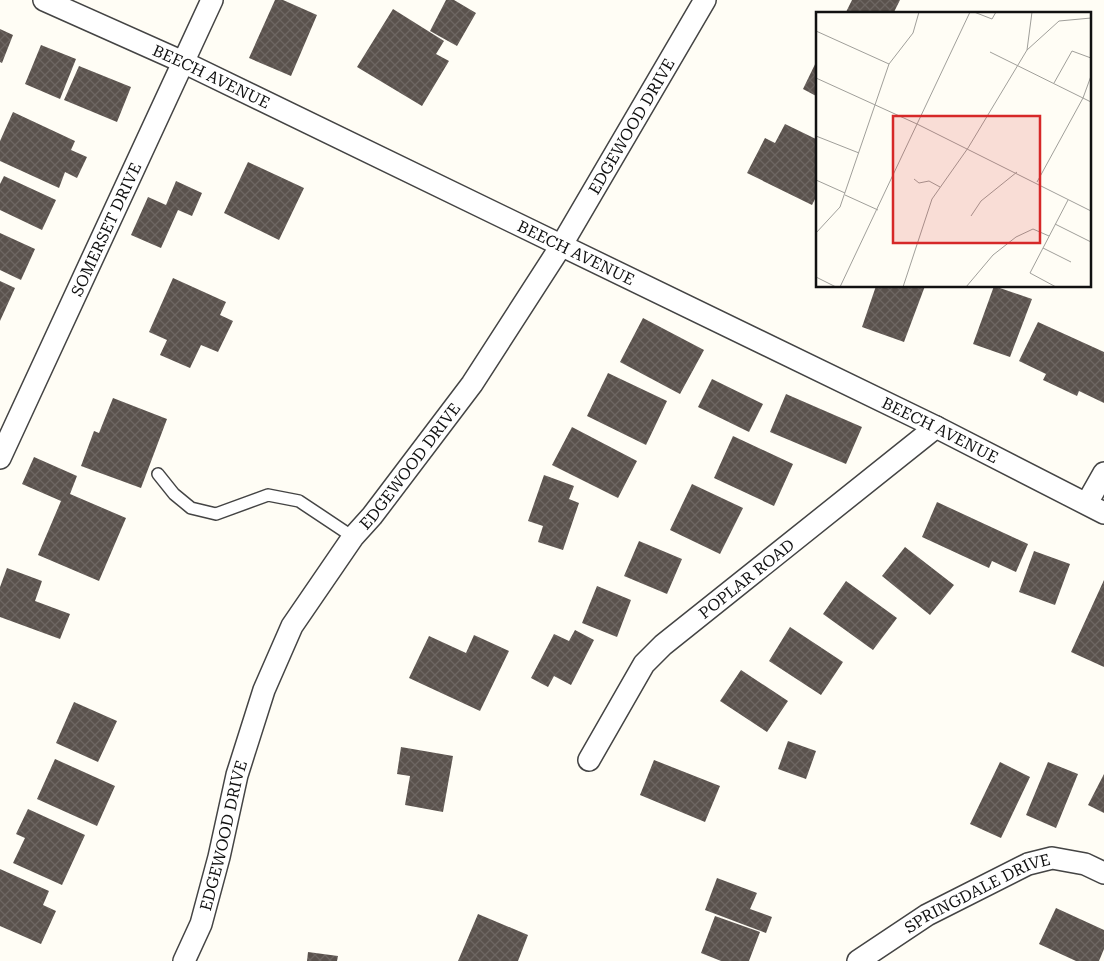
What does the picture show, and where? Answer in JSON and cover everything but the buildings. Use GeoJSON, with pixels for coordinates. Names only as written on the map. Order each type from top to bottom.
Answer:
{"type":"FeatureCollection","features":[{"type":"Feature","properties":{"kind":"street","name":"BEECH AVENUE"},"geometry":{"type":"LineString","coordinates":[[44,0],[183,62],[936,427],[1096,508]]}},
{"type":"Feature","properties":{"kind":"street","name":"SOMERSET DRIVE"},"geometry":{"type":"LineString","coordinates":[[0,458],[212,0]]}},
{"type":"Feature","properties":{"kind":"street","name":"EDGEWOOD DRIVE"},"geometry":{"type":"LineString","coordinates":[[184,961],[201,924],[219,857],[237,775],[264,690],[292,626],[353,537],[372,516],[472,384],[562,246],[705,0]]}},
{"type":"Feature","properties":{"kind":"street","name":"POPLAR ROAD"},"geometry":{"type":"LineString","coordinates":[[589,760],[644,664],[663,645],[936,427]]}},
{"type":"Feature","properties":{"kind":"street"},"geometry":{"type":"LineString","coordinates":[[1096,508],[1104,473]]}},
{"type":"Feature","properties":{"kind":"street","name":"SPRINGDALE DRIVE"},"geometry":{"type":"LineString","coordinates":[[858,961],[927,915],[1028,864],[1052,858],[1085,864],[1104,873]]}},
{"type":"Feature","properties":{"kind":"lane"},"geometry":{"type":"LineString","coordinates":[[158,474],[174,494],[191,508],[216,514],[268,495],[299,501],[353,537]]}}]}
